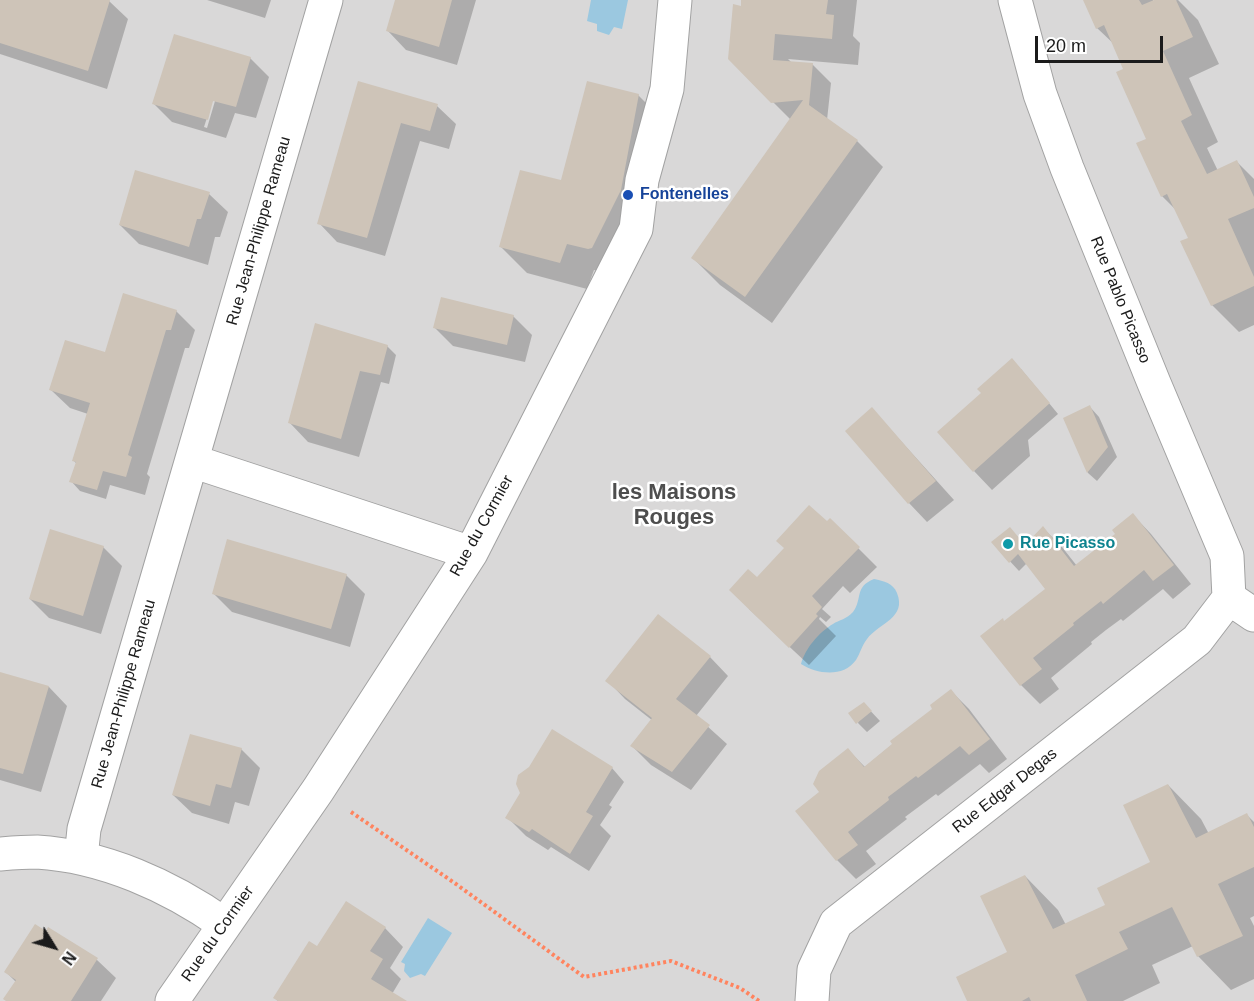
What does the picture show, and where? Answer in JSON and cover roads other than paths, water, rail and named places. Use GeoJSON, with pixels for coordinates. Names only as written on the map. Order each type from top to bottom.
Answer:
{"type":"FeatureCollection","features":[{"type":"Feature","properties":{"kind":"street","name":"Rue Jean-Philippe Rameau"},"geometry":{"type":"LineString","coordinates":[[81,858],[84,828],[326,0]]}},
{"type":"Feature","properties":{"kind":"street","name":"Rue du Cormier"},"geometry":{"type":"LineString","coordinates":[[172,1001],[318,790],[471,553],[636,229],[642,180],[667,89],[675,0]]}},
{"type":"Feature","properties":{"kind":"street","name":"Rue Pablo Picasso"},"geometry":{"type":"LineString","coordinates":[[1016,0],[1040,94],[1067,168],[1227,556],[1242,607]]}},
{"type":"Feature","properties":{"kind":"street"},"geometry":{"type":"LineString","coordinates":[[192,461],[471,553]]}},
{"type":"Feature","properties":{"kind":"street","name":"Rue Edgar Degas"},"geometry":{"type":"LineString","coordinates":[[812,1001],[814,970],[836,923],[1242,607]]}},
{"type":"Feature","properties":{"kind":"street"},"geometry":{"type":"LineString","coordinates":[[0,854],[36,852],[81,858],[130,873],[205,910],[224,924]]}},
{"type":"Feature","properties":{"kind":"water"},"geometry":{"type":"Polygon","coordinates":[[[591,0],[628,0],[622,29],[614,27],[609,35],[597,31],[597,24],[587,21],[591,0]]]}},
{"type":"Feature","properties":{"kind":"water"},"geometry":{"type":"Polygon","coordinates":[[[874,579],[893,587],[899,601],[898,608],[890,619],[867,639],[851,666],[837,672],[822,672],[801,664],[809,647],[818,636],[853,612],[861,589],[874,579]]]}},
{"type":"Feature","properties":{"kind":"water"},"geometry":{"type":"Polygon","coordinates":[[[428,918],[452,933],[425,976],[421,974],[410,978],[404,971],[405,964],[401,962],[428,918]]]}},
{"type":"Feature","properties":{"kind":"place","name":"Fontenelles"},"geometry":{"type":"Point","coordinates":[628,195]}},
{"type":"Feature","properties":{"kind":"place","name":"Rue Picasso"},"geometry":{"type":"Point","coordinates":[1008,544]}},
{"type":"Feature","properties":{"kind":"district","name":"les Maisons Rouges"},"geometry":{"type":"Point","coordinates":[674,506]}}]}
